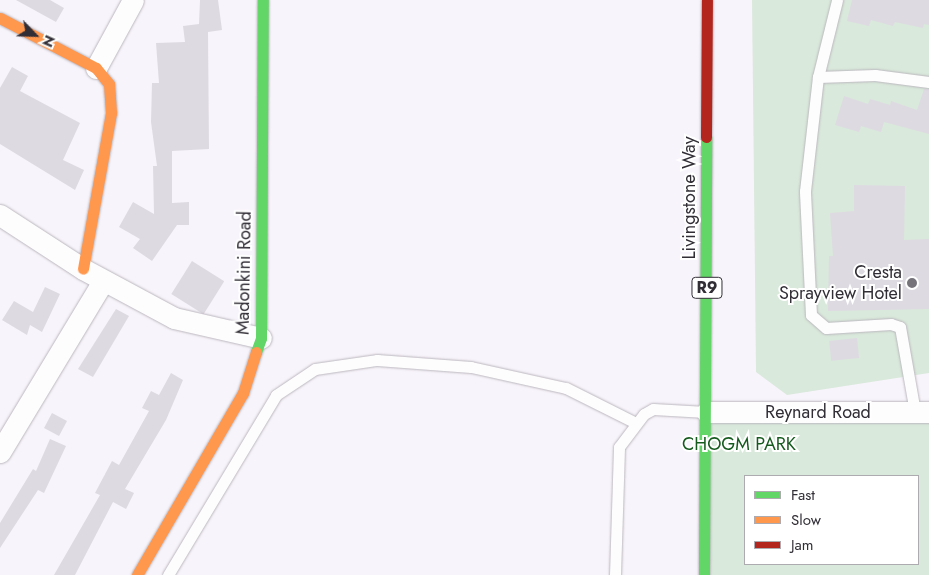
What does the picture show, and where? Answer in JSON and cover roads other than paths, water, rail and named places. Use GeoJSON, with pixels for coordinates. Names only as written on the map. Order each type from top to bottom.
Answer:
{"type":"FeatureCollection","features":[{"type":"Feature","properties":{"kind":"main road","name":"Madonkini Road"},"geometry":{"type":"LineString","coordinates":[[137,575],[243,393],[261,338],[264,0]]}},
{"type":"Feature","properties":{"kind":"main road","name":"Livingstone Way"},"geometry":{"type":"LineString","coordinates":[[704,575],[707,412],[707,0]]}},
{"type":"Feature","properties":{"kind":"main road"},"geometry":{"type":"LineString","coordinates":[[0,18],[96,68],[109,84],[112,98],[83,269]]}},
{"type":"Feature","properties":{"kind":"street"},"geometry":{"type":"LineString","coordinates":[[96,68],[133,0]]}},
{"type":"Feature","properties":{"kind":"street"},"geometry":{"type":"LineString","coordinates":[[0,215],[103,281],[174,318],[261,338]]}},
{"type":"Feature","properties":{"kind":"street"},"geometry":{"type":"LineString","coordinates":[[0,452],[103,281]]}},
{"type":"Feature","properties":{"kind":"street","name":"Reynard Road"},"geometry":{"type":"LineString","coordinates":[[707,412],[922,412]]}},
{"type":"Feature","properties":{"kind":"lane"},"geometry":{"type":"LineString","coordinates":[[837,0],[818,76],[805,191],[811,315],[826,328],[891,324],[900,327],[922,412]]}},
{"type":"Feature","properties":{"kind":"lane"},"geometry":{"type":"LineString","coordinates":[[818,76],[875,75],[929,82]]}},
{"type":"Feature","properties":{"kind":"lane"},"geometry":{"type":"LineString","coordinates":[[168,575],[276,395],[315,369],[377,360],[471,367],[526,376],[566,388],[636,423]]}},
{"type":"Feature","properties":{"kind":"lane"},"geometry":{"type":"LineString","coordinates":[[615,575],[619,447],[636,423],[653,409],[707,412]]}},
{"type":"Feature","properties":{"kind":"place","name":"Cresta Sprayview Hotel"},"geometry":{"type":"Point","coordinates":[912,283]}},
{"type":"Feature","properties":{"kind":"park label","name":"CHOGM PARK"},"geometry":{"type":"Point","coordinates":[739,444]}}]}
